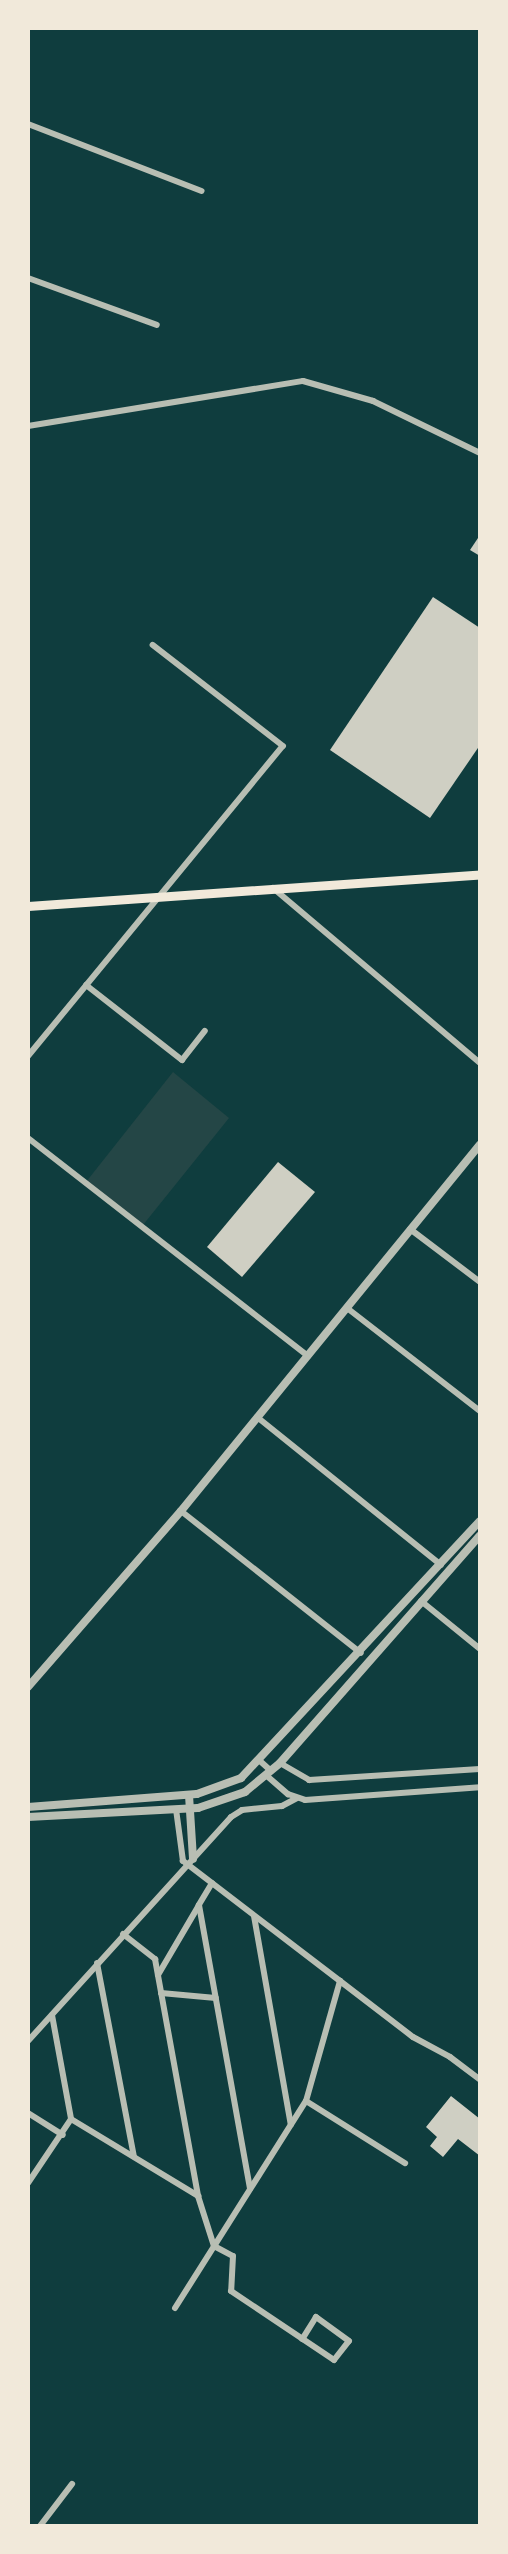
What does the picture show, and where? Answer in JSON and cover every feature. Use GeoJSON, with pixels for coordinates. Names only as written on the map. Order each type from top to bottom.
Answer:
{"type":"FeatureCollection","features":[{"type":"Feature","properties":{"kind":"main road"},"geometry":{"type":"LineString","coordinates":[[28,906],[480,874]]}},
{"type":"Feature","properties":{"kind":"street"},"geometry":{"type":"LineString","coordinates":[[28,124],[202,191]]}},
{"type":"Feature","properties":{"kind":"street"},"geometry":{"type":"LineString","coordinates":[[28,278],[157,325]]}},
{"type":"Feature","properties":{"kind":"street"},"geometry":{"type":"LineString","coordinates":[[28,426],[303,381],[373,401],[480,453]]}},
{"type":"Feature","properties":{"kind":"street"},"geometry":{"type":"LineString","coordinates":[[28,1056],[283,746],[153,645]]}},
{"type":"Feature","properties":{"kind":"street"},"geometry":{"type":"LineString","coordinates":[[273,888],[480,1063]]}},
{"type":"Feature","properties":{"kind":"street"},"geometry":{"type":"LineString","coordinates":[[86,985],[182,1060],[205,1031]]}},
{"type":"Feature","properties":{"kind":"street"},"geometry":{"type":"LineString","coordinates":[[28,1138],[308,1356]]}},
{"type":"Feature","properties":{"kind":"street"},"geometry":{"type":"LineString","coordinates":[[28,1687],[181,1511],[480,1145]]}},
{"type":"Feature","properties":{"kind":"street"},"geometry":{"type":"LineString","coordinates":[[411,1229],[480,1282]]}},
{"type":"Feature","properties":{"kind":"street"},"geometry":{"type":"LineString","coordinates":[[347,1308],[480,1411]]}},
{"type":"Feature","properties":{"kind":"street"},"geometry":{"type":"LineString","coordinates":[[257,1417],[441,1565]]}},
{"type":"Feature","properties":{"kind":"street"},"geometry":{"type":"LineString","coordinates":[[181,1511],[361,1653]]}},
{"type":"Feature","properties":{"kind":"street"},"geometry":{"type":"LineString","coordinates":[[28,1807],[189,1795],[226,1786],[260,1761],[480,1521]]}},
{"type":"Feature","properties":{"kind":"street"},"geometry":{"type":"LineString","coordinates":[[28,1817],[190,1809],[236,1797],[269,1774],[480,1535]]}},
{"type":"Feature","properties":{"kind":"street"},"geometry":{"type":"LineString","coordinates":[[422,1601],[480,1649]]}},
{"type":"Feature","properties":{"kind":"street"},"geometry":{"type":"LineString","coordinates":[[260,1761],[269,1774],[297,1798]]}},
{"type":"Feature","properties":{"kind":"street"},"geometry":{"type":"LineString","coordinates":[[280,1762],[309,1780],[480,1768]]}},
{"type":"Feature","properties":{"kind":"street"},"geometry":{"type":"LineString","coordinates":[[28,2041],[123,1934],[242,1810],[282,1806],[297,1798],[480,1787]]}},
{"type":"Feature","properties":{"kind":"street"},"geometry":{"type":"LineString","coordinates":[[189,1795],[190,1862]]}},
{"type":"Feature","properties":{"kind":"street"},"geometry":{"type":"LineString","coordinates":[[176,1809],[180,1854],[212,1883],[413,2037],[450,2057],[480,2080]]}},
{"type":"Feature","properties":{"kind":"street"},"geometry":{"type":"LineString","coordinates":[[158,1976],[212,1883]]}},
{"type":"Feature","properties":{"kind":"street"},"geometry":{"type":"LineString","coordinates":[[199,1905],[251,2189]]}},
{"type":"Feature","properties":{"kind":"street"},"geometry":{"type":"LineString","coordinates":[[254,1916],[291,2125]]}},
{"type":"Feature","properties":{"kind":"street"},"geometry":{"type":"LineString","coordinates":[[123,1934],[155,1959],[198,2196],[214,2246],[233,2256],[231,2292],[302,2339],[334,2360],[349,2341],[316,2318],[302,2339]]}},
{"type":"Feature","properties":{"kind":"street"},"geometry":{"type":"LineString","coordinates":[[97,1963],[134,2157]]}},
{"type":"Feature","properties":{"kind":"street"},"geometry":{"type":"LineString","coordinates":[[175,2308],[306,2101],[340,1981]]}},
{"type":"Feature","properties":{"kind":"street"},"geometry":{"type":"LineString","coordinates":[[161,1993],[216,1998]]}},
{"type":"Feature","properties":{"kind":"street"},"geometry":{"type":"LineString","coordinates":[[28,2183],[63,2135],[71,2119],[52,2015]]}},
{"type":"Feature","properties":{"kind":"street"},"geometry":{"type":"LineString","coordinates":[[306,2101],[405,2163]]}},
{"type":"Feature","properties":{"kind":"street"},"geometry":{"type":"LineString","coordinates":[[28,2113],[63,2135]]}},
{"type":"Feature","properties":{"kind":"street"},"geometry":{"type":"LineString","coordinates":[[71,2119],[198,2196]]}},
{"type":"Feature","properties":{"kind":"street"},"geometry":{"type":"LineString","coordinates":[[40,2526],[72,2484]]}},
{"type":"Feature","properties":{"kind":"shaded area"},"geometry":{"type":"Polygon","coordinates":[[[173,1072],[229,1118],[143,1225],[86,1182],[173,1072]]]}},
{"type":"Feature","properties":{"kind":"building"},"geometry":{"type":"Polygon","coordinates":[[[480,535],[480,556],[470,550],[480,535]]]}},
{"type":"Feature","properties":{"kind":"building"},"geometry":{"type":"Polygon","coordinates":[[[433,597],[480,628],[480,745],[430,818],[330,750],[433,597]]]}},
{"type":"Feature","properties":{"kind":"building"},"geometry":{"type":"Polygon","coordinates":[[[278,1162],[315,1192],[242,1277],[207,1247],[278,1162]]]}},
{"type":"Feature","properties":{"kind":"building"},"geometry":{"type":"Polygon","coordinates":[[[451,2096],[480,2119],[480,2156],[458,2139],[443,2157],[430,2146],[437,2137],[426,2127],[451,2096]]]}}]}
